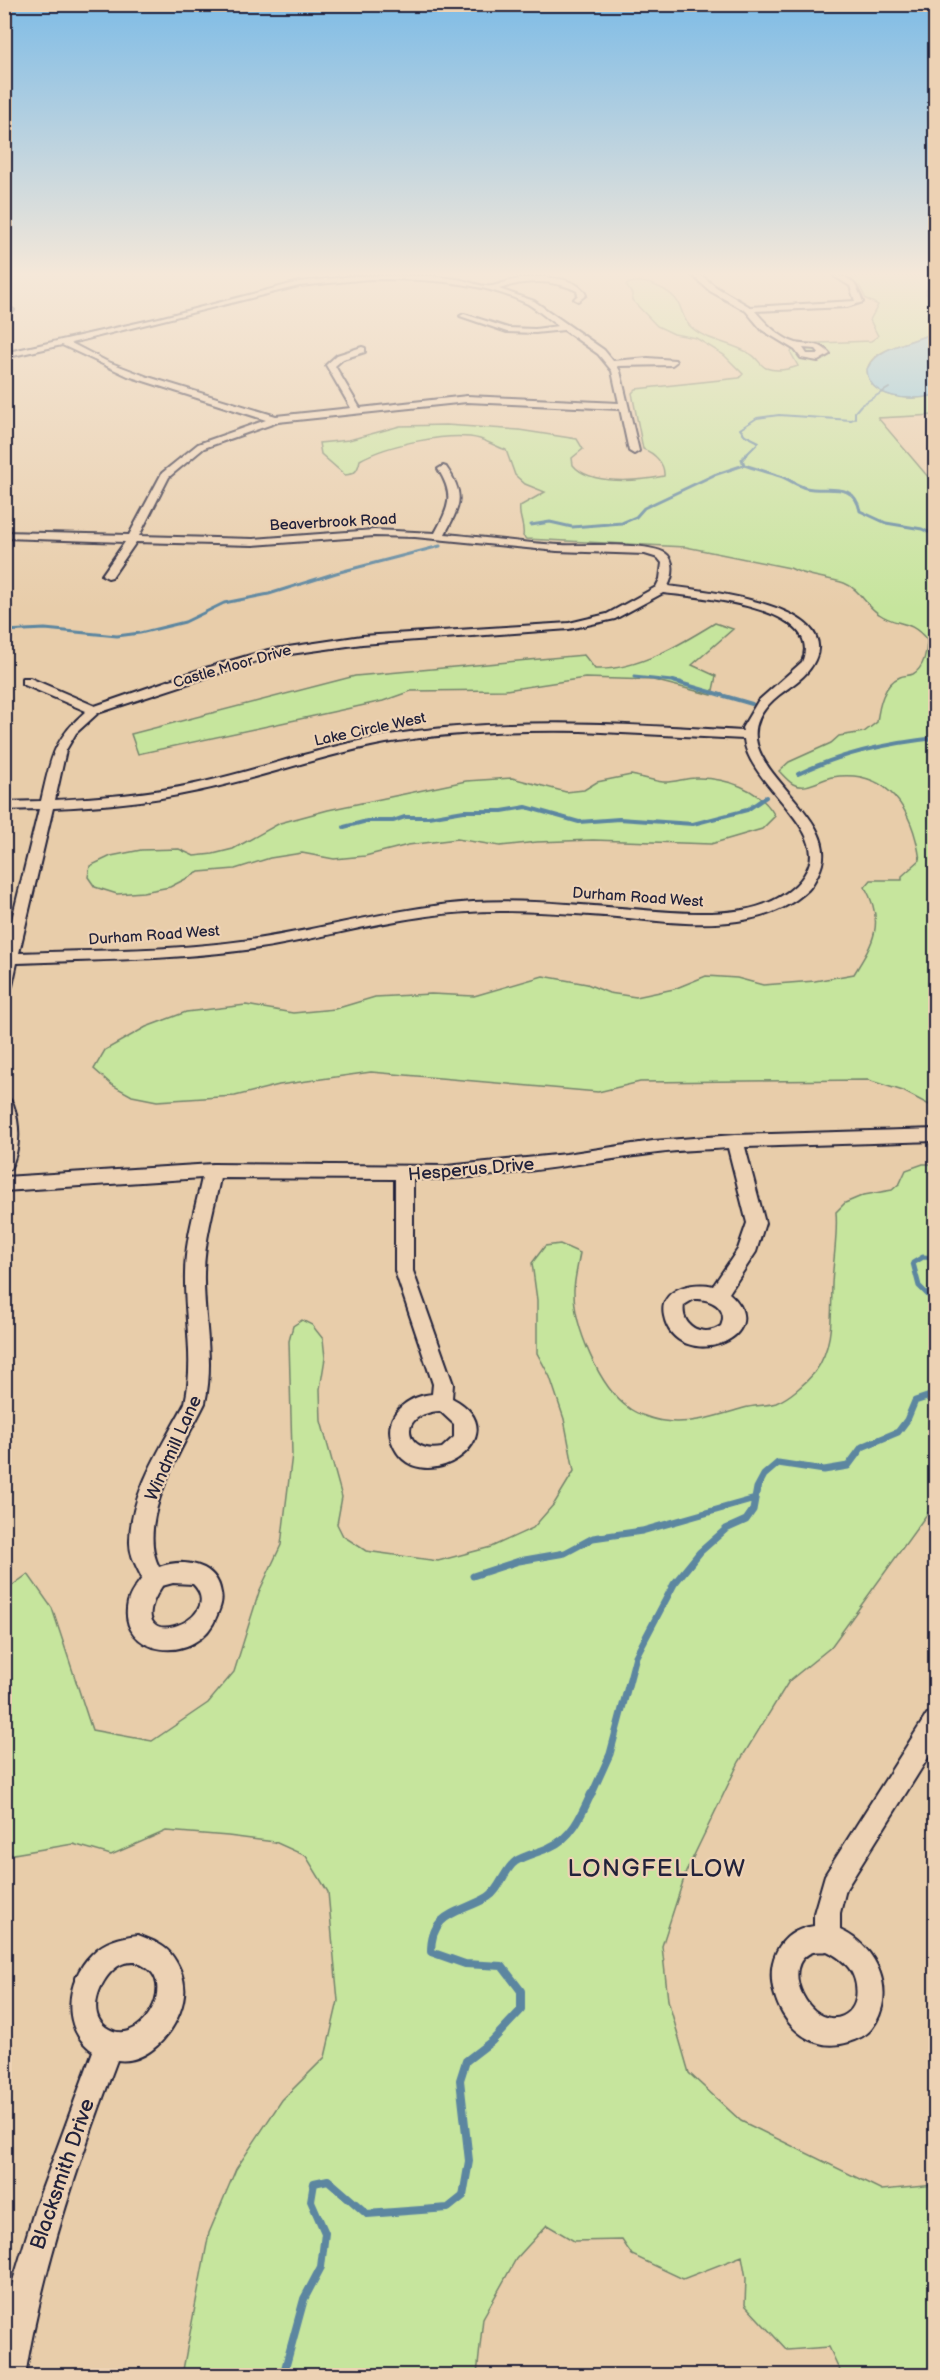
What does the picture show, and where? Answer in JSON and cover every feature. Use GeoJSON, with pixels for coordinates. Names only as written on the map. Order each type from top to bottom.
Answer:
{"type":"FeatureCollection","features":[{"type":"Feature","properties":{"kind":"street"},"geometry":{"type":"LineString","coordinates":[[169,387],[228,407],[277,419]]}},
{"type":"Feature","properties":{"kind":"street"},"geometry":{"type":"LineString","coordinates":[[343,387],[357,411]]}},
{"type":"Feature","properties":{"kind":"street"},"geometry":{"type":"LineString","coordinates":[[619,387],[634,451]]}},
{"type":"Feature","properties":{"kind":"street"},"geometry":{"type":"LineString","coordinates":[[108,575],[133,538],[157,488],[174,466],[201,446],[217,438],[277,419],[483,399],[624,406]]}},
{"type":"Feature","properties":{"kind":"street"},"geometry":{"type":"LineString","coordinates":[[438,536],[456,500],[454,486],[443,469]]}},
{"type":"Feature","properties":{"kind":"street","name":"Beaverbrook Road"},"geometry":{"type":"LineString","coordinates":[[4,535],[253,542],[374,533],[438,536],[557,548],[646,551],[662,556],[667,563],[661,589]]}},
{"type":"Feature","properties":{"kind":"street"},"geometry":{"type":"LineString","coordinates":[[661,589],[770,608],[796,621],[809,638],[813,647],[807,664],[762,702],[755,712],[746,735]]}},
{"type":"Feature","properties":{"kind":"street","name":"Castle Moor Drive"},"geometry":{"type":"LineString","coordinates":[[4,986],[8,959],[63,742],[94,710],[214,669],[268,654],[362,640],[539,628],[592,622],[628,610],[661,589]]}},
{"type":"Feature","properties":{"kind":"street"},"geometry":{"type":"LineString","coordinates":[[26,681],[94,710]]}},
{"type":"Feature","properties":{"kind":"street","name":"Lake Circle West"},"geometry":{"type":"LineString","coordinates":[[4,806],[111,802],[149,796],[204,785],[386,739],[442,732],[569,725],[746,735]]}},
{"type":"Feature","properties":{"kind":"street","name":"Durham Road West"},"geometry":{"type":"LineString","coordinates":[[8,959],[132,955],[209,949],[293,938],[405,915],[456,908],[558,908],[706,918],[743,915],[759,911],[802,888],[810,879],[816,866],[817,852],[808,826],[759,764],[748,745],[746,735]]}},
{"type":"Feature","properties":{"kind":"street"},"geometry":{"type":"LineString","coordinates":[[4,1104],[10,1124],[10,1145],[4,1164]]}},
{"type":"Feature","properties":{"kind":"street","name":"Hesperus Drive"},"geometry":{"type":"LineString","coordinates":[[4,1184],[213,1171],[404,1174],[489,1170],[653,1147],[735,1141],[936,1135]]}},
{"type":"Feature","properties":{"kind":"street"},"geometry":{"type":"LineString","coordinates":[[717,1294],[750,1247],[756,1223],[735,1141]]}},
{"type":"Feature","properties":{"kind":"street","name":"Windmill Lane"},"geometry":{"type":"LineString","coordinates":[[154,1578],[143,1558],[141,1530],[145,1512],[195,1403],[200,1387],[202,1352],[194,1274],[213,1171]]}},
{"type":"Feature","properties":{"kind":"street"},"geometry":{"type":"LineString","coordinates":[[404,1174],[404,1271],[438,1366],[443,1384],[442,1402]]}},
{"type":"Feature","properties":{"kind":"street"},"geometry":{"type":"LineString","coordinates":[[828,1938],[827,1913],[834,1884],[936,1722]]}},
{"type":"Feature","properties":{"kind":"street","name":"Blacksmith Drive"},"geometry":{"type":"LineString","coordinates":[[9,2376],[34,2254],[49,2204],[109,2045]]}},
{"type":"Feature","properties":{"kind":"green space"},"geometry":{"type":"Polygon","coordinates":[[[876,387],[883,392],[900,397],[919,398],[935,395],[935,415],[878,418],[935,485],[935,1108],[903,1091],[868,1080],[640,1082],[598,1092],[371,1072],[279,1085],[235,1096],[157,1101],[132,1096],[112,1085],[94,1069],[105,1050],[146,1027],[186,1012],[246,1005],[293,1013],[335,1009],[375,997],[431,994],[474,996],[543,976],[587,984],[609,993],[636,997],[674,989],[706,976],[737,978],[763,985],[815,981],[854,974],[872,942],[876,922],[875,911],[865,887],[871,880],[902,880],[902,876],[920,860],[911,825],[895,797],[883,786],[869,779],[852,776],[832,777],[798,786],[787,780],[779,771],[789,762],[831,743],[839,736],[864,732],[877,722],[886,690],[894,680],[913,674],[922,664],[927,640],[921,633],[915,628],[879,614],[844,583],[790,568],[686,547],[526,539],[523,536],[520,506],[545,492],[525,484],[515,475],[506,450],[480,439],[436,438],[386,449],[360,460],[356,471],[345,475],[321,454],[319,443],[349,440],[400,426],[446,425],[519,430],[577,439],[583,449],[572,458],[573,465],[581,472],[603,479],[629,480],[664,476],[663,467],[658,459],[643,449],[632,393],[636,389],[876,387]]]}},
{"type":"Feature","properties":{"kind":"green space"},"geometry":{"type":"Polygon","coordinates":[[[715,623],[733,629],[692,665],[716,676],[712,695],[653,680],[585,678],[506,690],[411,691],[383,701],[138,754],[131,734],[355,676],[584,655],[595,669],[627,666],[658,655],[715,623]]]}},
{"type":"Feature","properties":{"kind":"green space"},"geometry":{"type":"Polygon","coordinates":[[[631,775],[663,782],[706,778],[730,782],[761,799],[775,816],[762,829],[711,844],[593,840],[500,846],[457,839],[408,845],[365,856],[334,859],[302,853],[270,858],[235,869],[199,872],[170,887],[117,894],[95,887],[88,877],[90,866],[111,856],[141,850],[179,849],[194,856],[213,854],[233,849],[280,823],[328,810],[466,781],[512,778],[566,792],[584,790],[597,782],[631,775]]]}},
{"type":"Feature","properties":{"kind":"green space"},"geometry":{"type":"Polygon","coordinates":[[[923,1164],[936,1164],[935,1503],[831,1647],[789,1681],[739,1762],[686,1872],[662,1946],[668,2000],[689,2073],[741,2121],[882,2190],[935,2185],[935,2375],[842,2375],[829,2347],[787,2350],[745,2305],[746,2278],[742,2256],[683,2279],[632,2255],[622,2240],[574,2241],[547,2225],[516,2259],[483,2318],[477,2375],[182,2375],[209,2233],[236,2169],[282,2100],[325,2057],[338,2001],[328,1892],[306,1856],[275,1842],[228,1836],[166,1831],[111,1855],[73,1844],[8,1855],[5,1860],[5,1591],[28,1574],[52,1608],[92,1730],[152,1741],[208,1703],[234,1672],[259,1592],[281,1545],[292,1454],[289,1341],[293,1326],[302,1320],[312,1325],[323,1339],[325,1358],[320,1389],[321,1421],[342,1497],[337,1524],[343,1536],[366,1551],[438,1561],[491,1547],[533,1528],[554,1504],[574,1471],[564,1419],[550,1377],[537,1353],[537,1300],[532,1263],[545,1246],[560,1244],[580,1253],[574,1289],[578,1320],[598,1371],[619,1399],[633,1411],[660,1420],[684,1422],[705,1419],[748,1407],[776,1403],[797,1390],[815,1372],[826,1352],[830,1330],[836,1212],[845,1203],[864,1195],[892,1190],[900,1183],[906,1170],[923,1164]]]}},
{"type":"Feature","properties":{"kind":"water"},"geometry":{"type":"Polygon","coordinates":[[[875,387],[935,387],[935,395],[926,397],[904,398],[883,392],[875,387]]]}},
{"type":"Feature","properties":{"kind":"waterway"},"geometry":{"type":"LineString","coordinates":[[744,465],[742,459],[759,442],[745,435],[740,429],[757,418],[779,415],[851,420],[855,418],[855,412],[861,405],[889,388]]}},
{"type":"Feature","properties":{"kind":"waterway"},"geometry":{"type":"LineString","coordinates":[[531,525],[550,522],[572,527],[622,523],[636,517],[644,508],[714,475],[744,465]]}},
{"type":"Feature","properties":{"kind":"waterway"},"geometry":{"type":"LineString","coordinates":[[744,465],[780,476],[806,488],[846,491],[857,501],[860,511],[886,523],[922,529],[936,536]]}},
{"type":"Feature","properties":{"kind":"waterway"},"geometry":{"type":"LineString","coordinates":[[4,631],[45,629],[117,636],[140,633],[185,622],[224,603],[269,594],[336,573],[440,546]]}},
{"type":"Feature","properties":{"kind":"waterway"},"geometry":{"type":"LineString","coordinates":[[634,677],[674,681]]}},
{"type":"Feature","properties":{"kind":"waterway"},"geometry":{"type":"LineString","coordinates":[[674,681],[681,682]]}},
{"type":"Feature","properties":{"kind":"waterway"},"geometry":{"type":"LineString","coordinates":[[674,681],[752,704]]}},
{"type":"Feature","properties":{"kind":"waterway"},"geometry":{"type":"LineString","coordinates":[[798,774],[831,760],[866,750],[936,738]]}},
{"type":"Feature","properties":{"kind":"waterway"},"geometry":{"type":"LineString","coordinates":[[344,827],[367,821],[393,821],[405,817],[428,817],[464,811],[502,811],[526,807],[579,822],[619,819],[693,824],[747,810],[766,797]]}},
{"type":"Feature","properties":{"kind":"waterway"},"geometry":{"type":"LineString","coordinates":[[936,1258],[923,1257],[913,1263],[919,1286],[936,1303]]}},
{"type":"Feature","properties":{"kind":"waterway"},"geometry":{"type":"LineString","coordinates":[[755,1499],[757,1488],[764,1475],[778,1463],[824,1470],[848,1466],[862,1447],[898,1432],[907,1420],[915,1401],[936,1394]]}},
{"type":"Feature","properties":{"kind":"waterway"},"geometry":{"type":"LineString","coordinates":[[473,1576],[519,1561],[565,1553],[593,1538],[642,1531],[755,1499]]}},
{"type":"Feature","properties":{"kind":"waterway"},"geometry":{"type":"LineString","coordinates":[[591,1796],[610,1754],[636,1656],[674,1584],[700,1552],[726,1529],[746,1520],[753,1510],[755,1499]]}},
{"type":"Feature","properties":{"kind":"waterway"},"geometry":{"type":"LineString","coordinates":[[283,2376],[304,2299],[321,2267],[325,2233],[311,2201],[314,2183],[328,2180],[367,2214],[448,2208],[463,2196],[469,2161],[460,2080],[466,2061],[492,2041],[521,2010],[521,1991],[502,1966],[465,1964],[431,1952],[432,1939],[441,1921],[492,1894],[516,1861],[550,1847],[564,1838],[575,1825],[591,1794]]}},
{"type":"Feature","properties":{"kind":"district","name":"LONGFELLOW"},"geometry":{"type":"Point","coordinates":[657,1868]}}]}
